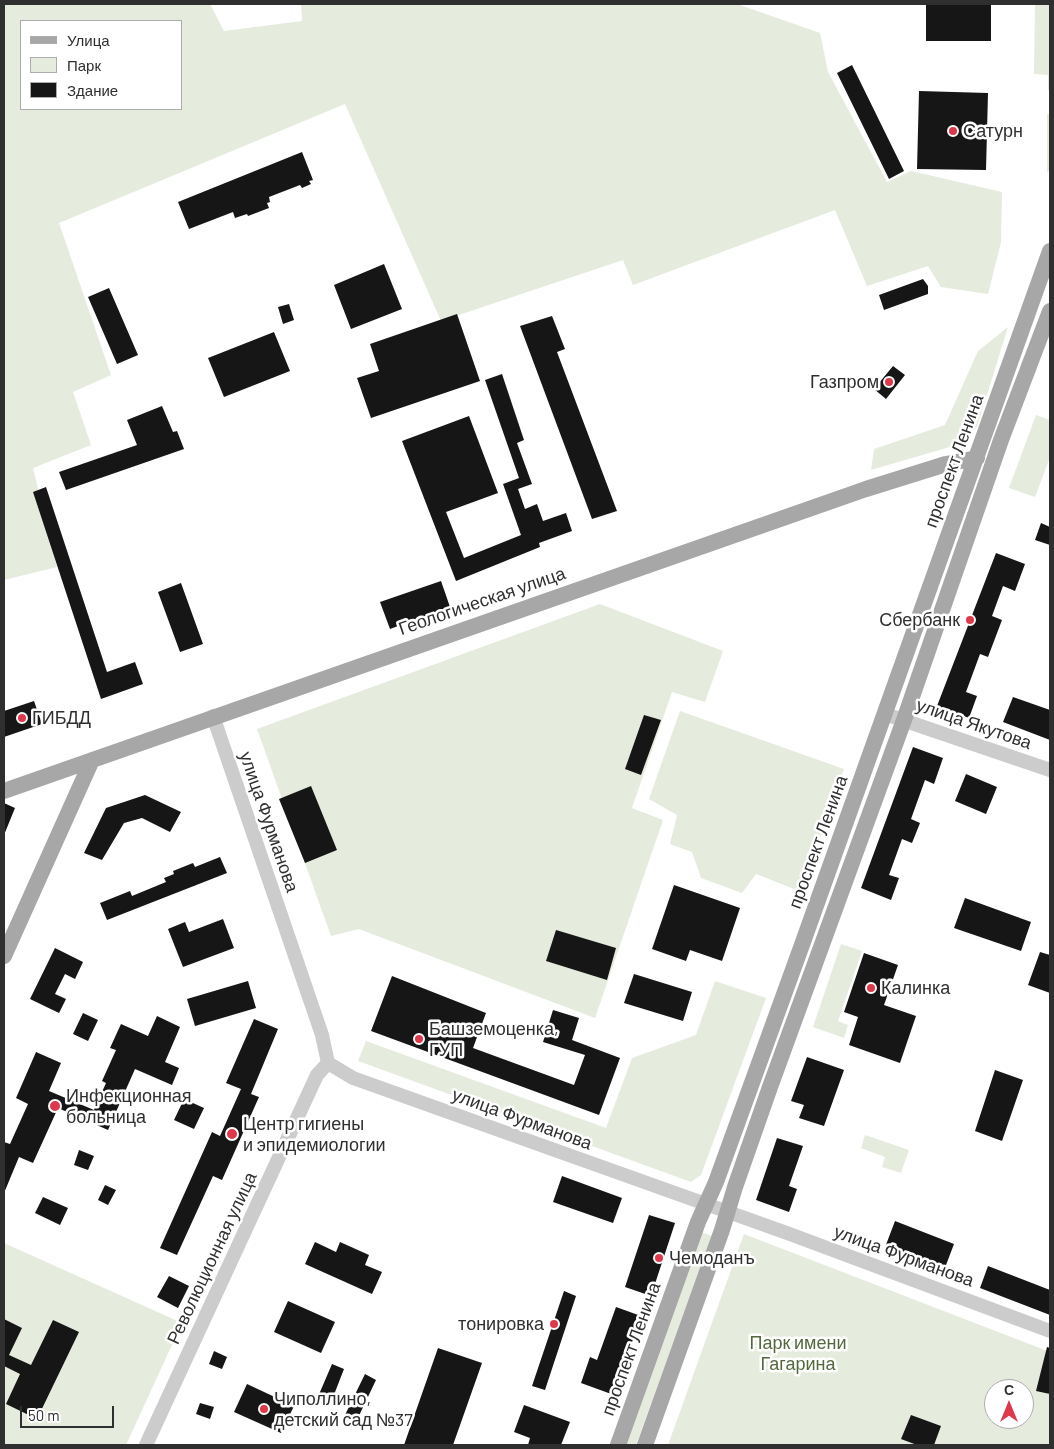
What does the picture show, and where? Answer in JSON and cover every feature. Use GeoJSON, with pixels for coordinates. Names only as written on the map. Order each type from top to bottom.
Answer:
{"type":"FeatureCollection","features":[{"type":"Feature","properties":{"kind":"main road","name":"проспект Ленина"},"geometry":{"type":"LineString","coordinates":[[618,1445],[885,714],[1050,251]]}},
{"type":"Feature","properties":{"kind":"main road"},"geometry":{"type":"LineString","coordinates":[[645,1445],[904,720],[1001,440],[1050,311]]}},
{"type":"Feature","properties":{"kind":"main road","name":"Геологическая улица"},"geometry":{"type":"LineString","coordinates":[[4,791],[213,716],[866,489],[946,464],[977,458]]}},
{"type":"Feature","properties":{"kind":"main road"},"geometry":{"type":"LineString","coordinates":[[4,956],[92,760]]}},
{"type":"Feature","properties":{"kind":"street","name":"улица Якутова"},"geometry":{"type":"LineString","coordinates":[[885,714],[1050,770]]}},
{"type":"Feature","properties":{"kind":"street","name":"улица Фурманова"},"geometry":{"type":"LineString","coordinates":[[213,716],[322,1034],[328,1063],[353,1078],[705,1204],[1050,1331]]}},
{"type":"Feature","properties":{"kind":"street","name":"Революционная улица"},"geometry":{"type":"LineString","coordinates":[[146,1445],[317,1075],[328,1063]]}},
{"type":"Feature","properties":{"kind":"green space"},"geometry":{"type":"Polygon","coordinates":[[[4,4],[210,4],[224,31],[302,21],[301,4],[737,4],[820,33],[828,72],[887,182],[911,171],[1002,192],[1001,242],[988,294],[941,287],[928,266],[867,286],[835,210],[633,285],[623,260],[441,321],[345,104],[59,223],[111,375],[73,392],[91,445],[33,468],[57,567],[4,580],[4,4]]]}},
{"type":"Feature","properties":{"kind":"green space"},"geometry":{"type":"Polygon","coordinates":[[[1035,4],[1050,4],[1050,90],[1048,90],[1048,75],[1034,74],[1035,4]]]}},
{"type":"Feature","properties":{"kind":"green space"},"geometry":{"type":"Polygon","coordinates":[[[1047,114],[1050,114],[1050,169],[1047,173],[1047,114]]]}},
{"type":"Feature","properties":{"kind":"green space"},"geometry":{"type":"Polygon","coordinates":[[[1008,327],[977,427],[960,444],[871,470],[874,449],[945,425],[978,351],[1008,327]]]}},
{"type":"Feature","properties":{"kind":"green space"},"geometry":{"type":"Polygon","coordinates":[[[1036,415],[1050,420],[1050,457],[1035,497],[1009,488],[1036,415]]]}},
{"type":"Feature","properties":{"kind":"green space"},"geometry":{"type":"Polygon","coordinates":[[[600,604],[723,651],[705,702],[672,692],[632,808],[663,820],[595,1018],[359,929],[331,936],[257,729],[600,604]]]}},
{"type":"Feature","properties":{"kind":"green space"},"geometry":{"type":"Polygon","coordinates":[[[680,711],[844,769],[802,892],[756,874],[742,893],[701,878],[692,852],[670,844],[677,815],[649,799],[680,711]]]}},
{"type":"Feature","properties":{"kind":"green space"},"geometry":{"type":"Polygon","coordinates":[[[841,944],[862,951],[838,1021],[848,1025],[844,1038],[813,1027],[841,944]]]}},
{"type":"Feature","properties":{"kind":"green space"},"geometry":{"type":"Polygon","coordinates":[[[715,981],[766,998],[701,1175],[691,1182],[358,1061],[366,1041],[606,1128],[632,1058],[696,1035],[715,981]]]}},
{"type":"Feature","properties":{"kind":"green space"},"geometry":{"type":"Polygon","coordinates":[[[865,1135],[909,1150],[901,1173],[882,1167],[885,1157],[861,1148],[865,1135]]]}},
{"type":"Feature","properties":{"kind":"green space"},"geometry":{"type":"Polygon","coordinates":[[[701,1232],[712,1236],[636,1445],[624,1445],[701,1232]]]}},
{"type":"Feature","properties":{"kind":"green space","name":"Парк имени Гагарина"},"geometry":{"type":"Polygon","coordinates":[[[744,1234],[1050,1352],[1050,1445],[668,1445],[744,1234]]]}},
{"type":"Feature","properties":{"kind":"green space"},"geometry":{"type":"Polygon","coordinates":[[[4,1243],[182,1323],[126,1445],[4,1445],[4,1243]]]}},
{"type":"Feature","properties":{"kind":"building"},"geometry":{"type":"Polygon","coordinates":[[[926,4],[991,4],[991,41],[926,41],[926,4]]]}},
{"type":"Feature","properties":{"kind":"building"},"geometry":{"type":"Polygon","coordinates":[[[852,65],[904,171],[889,179],[837,73],[852,65]]]}},
{"type":"Feature","properties":{"kind":"building","name":"Сатурн"},"geometry":{"type":"Polygon","coordinates":[[[919,91],[988,93],[986,170],[917,169],[919,91]]]}},
{"type":"Feature","properties":{"kind":"building"},"geometry":{"type":"Polygon","coordinates":[[[302,152],[313,180],[309,181],[311,184],[302,188],[300,185],[269,197],[270,202],[267,203],[269,208],[248,216],[247,214],[235,218],[233,212],[189,229],[178,202],[302,152]]]}},
{"type":"Feature","properties":{"kind":"building"},"geometry":{"type":"Polygon","coordinates":[[[384,264],[402,309],[351,329],[334,285],[384,264]]]}},
{"type":"Feature","properties":{"kind":"building"},"geometry":{"type":"Polygon","coordinates":[[[923,279],[928,286],[928,294],[884,310],[879,295],[923,279]]]}},
{"type":"Feature","properties":{"kind":"building"},"geometry":{"type":"Polygon","coordinates":[[[109,288],[138,355],[117,364],[88,297],[109,288]]]}},
{"type":"Feature","properties":{"kind":"building"},"geometry":{"type":"Polygon","coordinates":[[[289,304],[294,320],[283,324],[278,307],[289,304]]]}},
{"type":"Feature","properties":{"kind":"building"},"geometry":{"type":"Polygon","coordinates":[[[457,314],[480,381],[371,418],[357,378],[379,371],[370,344],[457,314]]]}},
{"type":"Feature","properties":{"kind":"building"},"geometry":{"type":"Polygon","coordinates":[[[552,316],[565,349],[557,352],[617,511],[592,519],[520,326],[552,316]]]}},
{"type":"Feature","properties":{"kind":"building"},"geometry":{"type":"Polygon","coordinates":[[[274,332],[290,371],[224,397],[208,358],[274,332]]]}},
{"type":"Feature","properties":{"kind":"building"},"geometry":{"type":"Polygon","coordinates":[[[893,366],[905,375],[886,399],[874,389],[893,366]]]}},
{"type":"Feature","properties":{"kind":"building"},"geometry":{"type":"Polygon","coordinates":[[[502,374],[524,440],[517,443],[532,484],[518,489],[525,509],[537,504],[543,521],[566,513],[572,531],[539,543],[540,547],[456,581],[402,441],[469,416],[498,493],[446,512],[464,558],[521,535],[503,484],[519,478],[485,380],[502,374]]]}},
{"type":"Feature","properties":{"kind":"building"},"geometry":{"type":"Polygon","coordinates":[[[162,406],[173,432],[177,431],[184,449],[66,490],[59,472],[137,445],[127,420],[162,406]]]}},
{"type":"Feature","properties":{"kind":"building"},"geometry":{"type":"Polygon","coordinates":[[[46,487],[107,672],[135,662],[143,684],[101,699],[33,492],[46,487]]]}},
{"type":"Feature","properties":{"kind":"building"},"geometry":{"type":"Polygon","coordinates":[[[1041,523],[1050,527],[1050,545],[1035,540],[1041,523]]]}},
{"type":"Feature","properties":{"kind":"building"},"geometry":{"type":"Polygon","coordinates":[[[996,553],[1025,564],[1015,591],[1003,586],[992,616],[1002,620],[988,657],[980,654],[966,692],[977,696],[969,718],[937,706],[996,553]]]}},
{"type":"Feature","properties":{"kind":"building"},"geometry":{"type":"Polygon","coordinates":[[[441,581],[450,607],[390,629],[380,602],[441,581]]]}},
{"type":"Feature","properties":{"kind":"building"},"geometry":{"type":"Polygon","coordinates":[[[181,583],[203,644],[180,652],[158,592],[181,583]]]}},
{"type":"Feature","properties":{"kind":"building"},"geometry":{"type":"Polygon","coordinates":[[[1013,697],[1050,710],[1050,740],[1003,722],[1013,697]]]}},
{"type":"Feature","properties":{"kind":"building","name":"ГИБДД"},"geometry":{"type":"Polygon","coordinates":[[[34,701],[42,724],[4,737],[4,711],[34,701]]]}},
{"type":"Feature","properties":{"kind":"building"},"geometry":{"type":"Polygon","coordinates":[[[644,715],[661,720],[641,775],[625,769],[644,715]]]}},
{"type":"Feature","properties":{"kind":"building"},"geometry":{"type":"Polygon","coordinates":[[[913,747],[943,758],[934,784],[925,780],[911,819],[920,823],[912,843],[902,839],[889,875],[899,878],[891,900],[861,888],[913,747]]]}},
{"type":"Feature","properties":{"kind":"building"},"geometry":{"type":"Polygon","coordinates":[[[966,774],[997,787],[986,814],[955,801],[966,774]]]}},
{"type":"Feature","properties":{"kind":"building"},"geometry":{"type":"Polygon","coordinates":[[[311,786],[337,850],[305,863],[279,799],[311,786]]]}},
{"type":"Feature","properties":{"kind":"building"},"geometry":{"type":"Polygon","coordinates":[[[145,795],[181,812],[170,832],[142,818],[124,823],[102,860],[84,853],[106,808],[145,795]]]}},
{"type":"Feature","properties":{"kind":"building"},"geometry":{"type":"Polygon","coordinates":[[[4,803],[15,808],[4,835],[4,803]]]}},
{"type":"Feature","properties":{"kind":"building"},"geometry":{"type":"Polygon","coordinates":[[[220,857],[227,873],[107,920],[100,903],[130,891],[132,896],[166,882],[164,878],[174,874],[173,871],[193,863],[195,867],[220,857]]]}},
{"type":"Feature","properties":{"kind":"building"},"geometry":{"type":"Polygon","coordinates":[[[674,885],[740,908],[722,961],[690,950],[686,961],[652,949],[674,885]]]}},
{"type":"Feature","properties":{"kind":"building"},"geometry":{"type":"Polygon","coordinates":[[[965,898],[1031,922],[1021,951],[954,928],[965,898]]]}},
{"type":"Feature","properties":{"kind":"building"},"geometry":{"type":"Polygon","coordinates":[[[223,919],[234,948],[183,967],[168,929],[185,922],[189,932],[223,919]]]}},
{"type":"Feature","properties":{"kind":"building"},"geometry":{"type":"Polygon","coordinates":[[[556,930],[616,948],[607,980],[546,961],[556,930]]]}},
{"type":"Feature","properties":{"kind":"building"},"geometry":{"type":"Polygon","coordinates":[[[55,948],[83,962],[75,979],[65,974],[55,994],[66,999],[59,1013],[30,999],[55,948]]]}},
{"type":"Feature","properties":{"kind":"building"},"geometry":{"type":"Polygon","coordinates":[[[1040,952],[1050,955],[1050,993],[1028,985],[1040,952]]]}},
{"type":"Feature","properties":{"kind":"building"},"geometry":{"type":"Polygon","coordinates":[[[864,953],[898,965],[884,1005],[916,1016],[900,1063],[849,1045],[858,1017],[844,1012],[864,953]]]}},
{"type":"Feature","properties":{"kind":"building"},"geometry":{"type":"Polygon","coordinates":[[[634,974],[692,992],[683,1021],[624,1003],[634,974]]]}},
{"type":"Feature","properties":{"kind":"building","name":"Башземоценка, ГУП"},"geometry":{"type":"Polygon","coordinates":[[[392,976],[486,1013],[473,1048],[574,1085],[585,1055],[543,1042],[553,1010],[579,1018],[572,1040],[620,1058],[599,1115],[371,1031],[392,976]]]}},
{"type":"Feature","properties":{"kind":"building"},"geometry":{"type":"Polygon","coordinates":[[[248,981],[256,1008],[195,1026],[187,999],[248,981]]]}},
{"type":"Feature","properties":{"kind":"building"},"geometry":{"type":"Polygon","coordinates":[[[83,1013],[98,1020],[88,1041],[73,1034],[83,1013]]]}},
{"type":"Feature","properties":{"kind":"building","name":"Инфекционная больница"},"geometry":{"type":"Polygon","coordinates":[[[157,1016],[180,1027],[165,1062],[179,1068],[172,1085],[135,1069],[108,1130],[58,1108],[33,1163],[19,1157],[4,1193],[4,1142],[10,1144],[28,1104],[16,1098],[36,1052],[61,1063],[49,1091],[94,1110],[106,1083],[102,1081],[116,1050],[110,1048],[121,1024],[148,1036],[157,1016]]]}},
{"type":"Feature","properties":{"kind":"building"},"geometry":{"type":"Polygon","coordinates":[[[254,1019],[278,1029],[251,1094],[259,1097],[222,1180],[213,1176],[177,1255],[160,1248],[212,1132],[220,1136],[241,1089],[226,1083],[254,1019]]]}},
{"type":"Feature","properties":{"kind":"building"},"geometry":{"type":"Polygon","coordinates":[[[807,1057],[844,1070],[824,1126],[799,1118],[804,1105],[791,1101],[807,1057]]]}},
{"type":"Feature","properties":{"kind":"building"},"geometry":{"type":"Polygon","coordinates":[[[995,1070],[1023,1080],[1002,1141],[975,1131],[995,1070]]]}},
{"type":"Feature","properties":{"kind":"building"},"geometry":{"type":"Polygon","coordinates":[[[184,1099],[204,1108],[194,1129],[174,1120],[184,1099]]]}},
{"type":"Feature","properties":{"kind":"building"},"geometry":{"type":"Polygon","coordinates":[[[777,1138],[803,1146],[789,1186],[797,1189],[789,1212],[756,1200],[777,1138]]]}},
{"type":"Feature","properties":{"kind":"building"},"geometry":{"type":"Polygon","coordinates":[[[79,1150],[94,1156],[88,1170],[74,1165],[79,1150]]]}},
{"type":"Feature","properties":{"kind":"building"},"geometry":{"type":"Polygon","coordinates":[[[562,1176],[622,1198],[613,1223],[553,1202],[562,1176]]]}},
{"type":"Feature","properties":{"kind":"building"},"geometry":{"type":"Polygon","coordinates":[[[105,1185],[116,1190],[108,1205],[98,1200],[105,1185]]]}},
{"type":"Feature","properties":{"kind":"building"},"geometry":{"type":"Polygon","coordinates":[[[43,1197],[68,1208],[60,1225],[35,1213],[43,1197]]]}},
{"type":"Feature","properties":{"kind":"building"},"geometry":{"type":"Polygon","coordinates":[[[649,1215],[675,1223],[651,1296],[625,1287],[649,1215]]]}},
{"type":"Feature","properties":{"kind":"building"},"geometry":{"type":"Polygon","coordinates":[[[895,1221],[954,1244],[943,1273],[884,1250],[895,1221]]]}},
{"type":"Feature","properties":{"kind":"building"},"geometry":{"type":"Polygon","coordinates":[[[315,1242],[336,1252],[340,1242],[369,1255],[365,1265],[382,1272],[372,1294],[305,1264],[315,1242]]]}},
{"type":"Feature","properties":{"kind":"building"},"geometry":{"type":"Polygon","coordinates":[[[988,1266],[1050,1290],[1050,1315],[980,1288],[988,1266]]]}},
{"type":"Feature","properties":{"kind":"building"},"geometry":{"type":"Polygon","coordinates":[[[169,1276],[189,1286],[178,1308],[157,1297],[169,1276]]]}},
{"type":"Feature","properties":{"kind":"building"},"geometry":{"type":"Polygon","coordinates":[[[564,1291],[576,1296],[545,1390],[532,1386],[564,1291]]]}},
{"type":"Feature","properties":{"kind":"building"},"geometry":{"type":"Polygon","coordinates":[[[288,1301],[335,1322],[321,1353],[274,1332],[288,1301]]]}},
{"type":"Feature","properties":{"kind":"building"},"geometry":{"type":"Polygon","coordinates":[[[616,1307],[641,1316],[614,1395],[581,1383],[590,1357],[597,1360],[616,1307]]]}},
{"type":"Feature","properties":{"kind":"building"},"geometry":{"type":"Polygon","coordinates":[[[4,1319],[22,1328],[9,1355],[31,1365],[53,1320],[79,1332],[37,1419],[6,1404],[20,1374],[4,1366],[4,1319]]]}},
{"type":"Feature","properties":{"kind":"building"},"geometry":{"type":"Polygon","coordinates":[[[1047,1347],[1050,1348],[1050,1394],[1036,1391],[1047,1347]]]}},
{"type":"Feature","properties":{"kind":"building"},"geometry":{"type":"Polygon","coordinates":[[[438,1348],[482,1363],[453,1445],[404,1445],[438,1348]]]}},
{"type":"Feature","properties":{"kind":"building"},"geometry":{"type":"Polygon","coordinates":[[[214,1351],[227,1357],[222,1369],[209,1364],[214,1351]]]}},
{"type":"Feature","properties":{"kind":"building"},"geometry":{"type":"Polygon","coordinates":[[[332,1364],[344,1369],[330,1405],[317,1399],[332,1364]]]}},
{"type":"Feature","properties":{"kind":"building"},"geometry":{"type":"Polygon","coordinates":[[[365,1374],[376,1380],[356,1422],[344,1417],[365,1374]]]}},
{"type":"Feature","properties":{"kind":"building","name":"Чиполлино, детский сад №37"},"geometry":{"type":"Polygon","coordinates":[[[247,1384],[294,1406],[281,1433],[234,1412],[247,1384]]]}},
{"type":"Feature","properties":{"kind":"building"},"geometry":{"type":"Polygon","coordinates":[[[200,1403],[214,1407],[210,1419],[196,1414],[200,1403]]]}},
{"type":"Feature","properties":{"kind":"building"},"geometry":{"type":"Polygon","coordinates":[[[524,1405],[570,1422],[561,1445],[528,1445],[530,1438],[514,1432],[524,1405]]]}},
{"type":"Feature","properties":{"kind":"building"},"geometry":{"type":"Polygon","coordinates":[[[911,1415],[941,1426],[934,1445],[917,1445],[901,1439],[911,1415]]]}},
{"type":"Feature","properties":{"kind":"place","name":"Сатурн"},"geometry":{"type":"Point","coordinates":[953,131]}},
{"type":"Feature","properties":{"kind":"place","name":"Газпром"},"geometry":{"type":"Point","coordinates":[889,382]}},
{"type":"Feature","properties":{"kind":"place","name":"Сбербанк"},"geometry":{"type":"Point","coordinates":[970,620]}},
{"type":"Feature","properties":{"kind":"place","name":"ГИБДД"},"geometry":{"type":"Point","coordinates":[22,718]}},
{"type":"Feature","properties":{"kind":"place","name":"Калинка"},"geometry":{"type":"Point","coordinates":[871,988]}},
{"type":"Feature","properties":{"kind":"place","name":"Башземоценка, ГУП"},"geometry":{"type":"Point","coordinates":[419,1039]}},
{"type":"Feature","properties":{"kind":"place","name":"Инфекционная больница"},"geometry":{"type":"Point","coordinates":[55,1106]}},
{"type":"Feature","properties":{"kind":"place","name":"Центр гигиены и эпидемиологии"},"geometry":{"type":"Point","coordinates":[232,1134]}},
{"type":"Feature","properties":{"kind":"place","name":"Чемоданъ"},"geometry":{"type":"Point","coordinates":[659,1258]}},
{"type":"Feature","properties":{"kind":"place","name":"тонировка"},"geometry":{"type":"Point","coordinates":[554,1324]}},
{"type":"Feature","properties":{"kind":"place","name":"Чиполлино, детский сад №37"},"geometry":{"type":"Point","coordinates":[264,1409]}}]}
